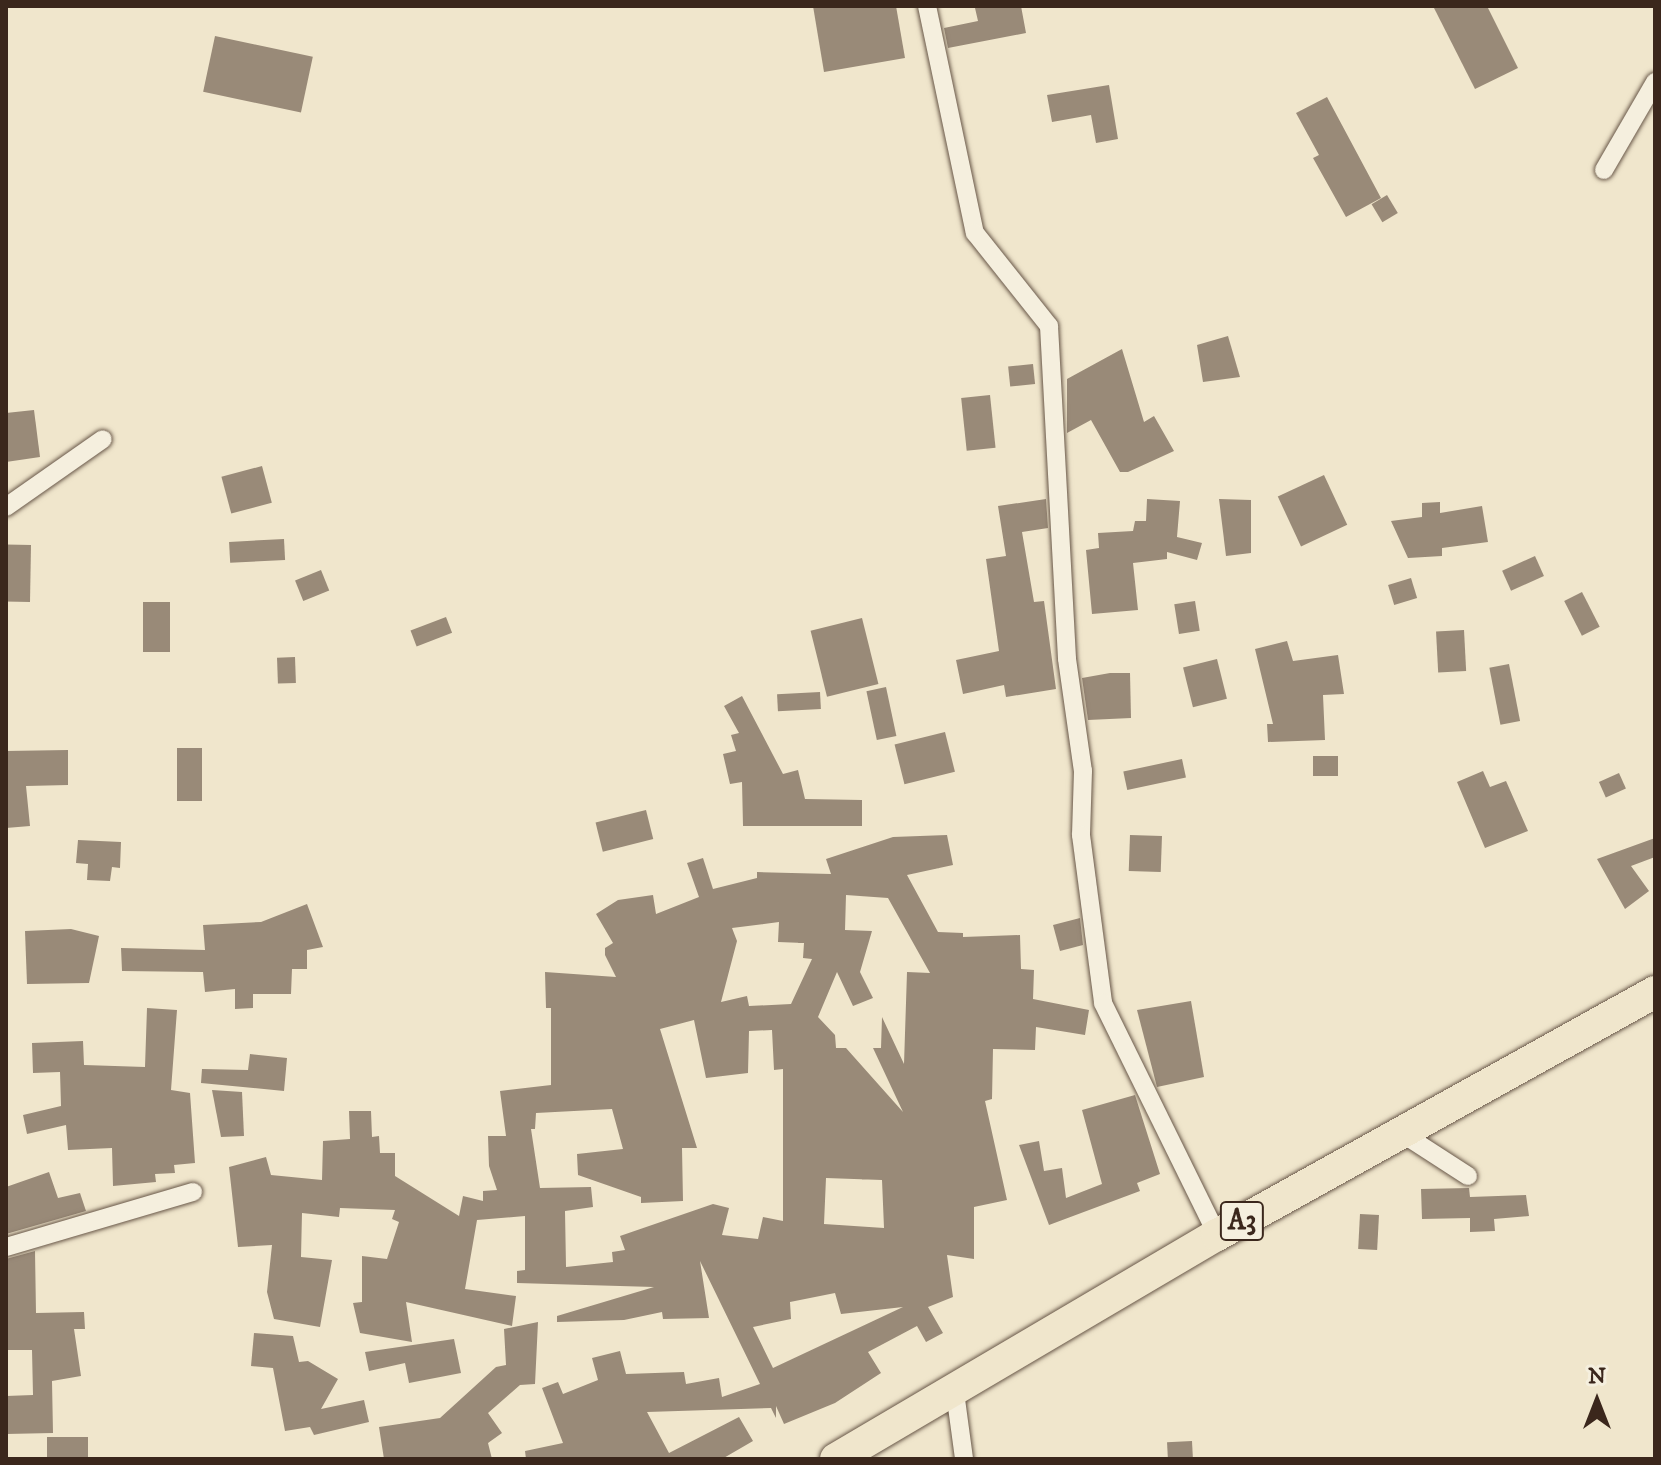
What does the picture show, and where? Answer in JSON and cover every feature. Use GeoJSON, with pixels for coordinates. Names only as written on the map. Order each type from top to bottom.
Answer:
{"type":"FeatureCollection","features":[{"type":"Feature","properties":{"kind":"highway","name":"A3"},"geometry":{"type":"LineString","coordinates":[[836,1459],[955,1392],[1217,1235],[1655,992]]}},
{"type":"Feature","properties":{"kind":"street"},"geometry":{"type":"LineString","coordinates":[[927,6],[975,233],[1049,326],[1067,659],[1083,771],[1081,835],[1103,1003],[1217,1235]]}},
{"type":"Feature","properties":{"kind":"street"},"geometry":{"type":"LineString","coordinates":[[1604,170],[1655,82]]}},
{"type":"Feature","properties":{"kind":"street"},"geometry":{"type":"LineString","coordinates":[[6,507],[103,439]]}},
{"type":"Feature","properties":{"kind":"street"},"geometry":{"type":"LineString","coordinates":[[1400,1132],[1468,1176]]}},
{"type":"Feature","properties":{"kind":"street"},"geometry":{"type":"LineString","coordinates":[[6,1247],[193,1192]]}},
{"type":"Feature","properties":{"kind":"street"},"geometry":{"type":"LineString","coordinates":[[955,1392],[964,1459]]}},
{"type":"Feature","properties":{"kind":"building"},"geometry":{"type":"Polygon","coordinates":[[[813,6],[896,6],[905,58],[824,72],[813,6]]]}},
{"type":"Feature","properties":{"kind":"building"},"geometry":{"type":"Polygon","coordinates":[[[1021,6],[1026,33],[948,48],[944,28],[978,21],[975,8],[1021,6]]]}},
{"type":"Feature","properties":{"kind":"building"},"geometry":{"type":"Polygon","coordinates":[[[1433,6],[1487,6],[1518,68],[1475,89],[1433,6]]]}},
{"type":"Feature","properties":{"kind":"building"},"geometry":{"type":"Polygon","coordinates":[[[215,36],[313,57],[301,113],[203,92],[215,36]]]}},
{"type":"Feature","properties":{"kind":"building"},"geometry":{"type":"Polygon","coordinates":[[[1109,85],[1118,139],[1096,143],[1091,115],[1052,122],[1047,95],[1109,85]]]}},
{"type":"Feature","properties":{"kind":"building"},"geometry":{"type":"Polygon","coordinates":[[[1327,97],[1381,198],[1346,217],[1313,158],[1319,155],[1296,113],[1327,97]]]}},
{"type":"Feature","properties":{"kind":"building"},"geometry":{"type":"Polygon","coordinates":[[[1387,195],[1398,213],[1382,222],[1372,204],[1387,195]]]}},
{"type":"Feature","properties":{"kind":"building"},"geometry":{"type":"Polygon","coordinates":[[[1228,336],[1240,377],[1203,382],[1197,345],[1228,336]]]}},
{"type":"Feature","properties":{"kind":"building"},"geometry":{"type":"Polygon","coordinates":[[[1122,349],[1144,422],[1154,416],[1174,451],[1128,472],[1120,472],[1091,420],[1067,433],[1067,379],[1122,349]]]}},
{"type":"Feature","properties":{"kind":"building"},"geometry":{"type":"Polygon","coordinates":[[[1033,364],[1035,384],[1010,387],[1008,367],[1033,364]]]}},
{"type":"Feature","properties":{"kind":"building"},"geometry":{"type":"Polygon","coordinates":[[[990,395],[996,448],[967,451],[961,398],[990,395]]]}},
{"type":"Feature","properties":{"kind":"building"},"geometry":{"type":"Polygon","coordinates":[[[34,410],[40,457],[6,462],[6,413],[34,410]]]}},
{"type":"Feature","properties":{"kind":"building"},"geometry":{"type":"Polygon","coordinates":[[[262,466],[272,503],[231,514],[221,477],[262,466]]]}},
{"type":"Feature","properties":{"kind":"building"},"geometry":{"type":"Polygon","coordinates":[[[1324,475],[1347,525],[1301,546],[1278,497],[1324,475]]]}},
{"type":"Feature","properties":{"kind":"building"},"geometry":{"type":"Polygon","coordinates":[[[1046,499],[1048,528],[1022,532],[1034,602],[1044,601],[1056,689],[1006,697],[1004,685],[963,694],[956,660],[999,651],[986,559],[1006,556],[998,506],[1046,499]]]}},
{"type":"Feature","properties":{"kind":"building"},"geometry":{"type":"Polygon","coordinates":[[[1147,499],[1180,501],[1177,537],[1202,543],[1197,560],[1167,552],[1167,559],[1133,563],[1138,610],[1092,614],[1086,550],[1099,548],[1098,533],[1133,531],[1135,521],[1146,521],[1147,499]]]}},
{"type":"Feature","properties":{"kind":"building"},"geometry":{"type":"Polygon","coordinates":[[[1219,499],[1251,500],[1251,553],[1226,556],[1219,499]]]}},
{"type":"Feature","properties":{"kind":"building"},"geometry":{"type":"Polygon","coordinates":[[[1440,502],[1440,513],[1482,506],[1488,542],[1442,548],[1442,556],[1408,558],[1391,521],[1422,517],[1422,503],[1440,502]]]}},
{"type":"Feature","properties":{"kind":"building"},"geometry":{"type":"Polygon","coordinates":[[[284,539],[285,560],[230,563],[229,542],[284,539]]]}},
{"type":"Feature","properties":{"kind":"building"},"geometry":{"type":"Polygon","coordinates":[[[6,545],[31,545],[30,602],[6,602],[6,545]]]}},
{"type":"Feature","properties":{"kind":"building"},"geometry":{"type":"Polygon","coordinates":[[[1535,556],[1544,576],[1511,591],[1502,571],[1535,556]]]}},
{"type":"Feature","properties":{"kind":"building"},"geometry":{"type":"Polygon","coordinates":[[[321,570],[329,590],[303,601],[295,580],[321,570]]]}},
{"type":"Feature","properties":{"kind":"building"},"geometry":{"type":"Polygon","coordinates":[[[1411,578],[1417,598],[1394,605],[1388,585],[1411,578]]]}},
{"type":"Feature","properties":{"kind":"building"},"geometry":{"type":"Polygon","coordinates":[[[1582,592],[1600,627],[1582,636],[1564,601],[1582,592]]]}},
{"type":"Feature","properties":{"kind":"building"},"geometry":{"type":"Polygon","coordinates":[[[1195,601],[1200,631],[1179,634],[1174,604],[1195,601]]]}},
{"type":"Feature","properties":{"kind":"building"},"geometry":{"type":"Polygon","coordinates":[[[143,602],[170,602],[170,652],[143,652],[143,602]]]}},
{"type":"Feature","properties":{"kind":"building"},"geometry":{"type":"Polygon","coordinates":[[[446,617],[452,633],[417,646],[411,631],[446,617]]]}},
{"type":"Feature","properties":{"kind":"building"},"geometry":{"type":"Polygon","coordinates":[[[862,618],[878,684],[827,697],[811,631],[862,618]]]}},
{"type":"Feature","properties":{"kind":"building"},"geometry":{"type":"Polygon","coordinates":[[[1464,630],[1466,671],[1438,672],[1436,631],[1464,630]]]}},
{"type":"Feature","properties":{"kind":"building"},"geometry":{"type":"Polygon","coordinates":[[[1287,641],[1293,661],[1338,655],[1344,694],[1323,695],[1325,740],[1268,742],[1267,724],[1273,724],[1255,649],[1287,641]]]}},
{"type":"Feature","properties":{"kind":"building"},"geometry":{"type":"Polygon","coordinates":[[[295,657],[296,683],[278,684],[277,658],[295,657]]]}},
{"type":"Feature","properties":{"kind":"building"},"geometry":{"type":"Polygon","coordinates":[[[1217,659],[1227,699],[1193,707],[1183,667],[1217,659]]]}},
{"type":"Feature","properties":{"kind":"building"},"geometry":{"type":"Polygon","coordinates":[[[1509,664],[1520,721],[1500,725],[1489,668],[1509,664]]]}},
{"type":"Feature","properties":{"kind":"building"},"geometry":{"type":"Polygon","coordinates":[[[1130,673],[1131,718],[1088,720],[1082,678],[1130,673]]]}},
{"type":"Feature","properties":{"kind":"building"},"geometry":{"type":"Polygon","coordinates":[[[886,687],[896,736],[877,740],[866,691],[886,687]]]}},
{"type":"Feature","properties":{"kind":"building"},"geometry":{"type":"Polygon","coordinates":[[[820,692],[821,709],[778,711],[777,694],[820,692]]]}},
{"type":"Feature","properties":{"kind":"building"},"geometry":{"type":"Polygon","coordinates":[[[742,696],[783,774],[798,770],[805,799],[862,800],[862,826],[743,826],[742,782],[730,784],[723,754],[736,751],[731,735],[739,733],[724,706],[742,696]]]}},
{"type":"Feature","properties":{"kind":"building"},"geometry":{"type":"Polygon","coordinates":[[[945,732],[955,772],[904,784],[895,745],[945,732]]]}},
{"type":"Feature","properties":{"kind":"building"},"geometry":{"type":"Polygon","coordinates":[[[177,748],[202,748],[202,801],[177,801],[177,748]]]}},
{"type":"Feature","properties":{"kind":"building"},"geometry":{"type":"Polygon","coordinates":[[[68,750],[68,785],[26,786],[30,826],[6,828],[6,751],[68,750]]]}},
{"type":"Feature","properties":{"kind":"building"},"geometry":{"type":"Polygon","coordinates":[[[1313,756],[1338,756],[1338,776],[1313,776],[1313,756]]]}},
{"type":"Feature","properties":{"kind":"building"},"geometry":{"type":"Polygon","coordinates":[[[1182,759],[1186,778],[1127,790],[1123,771],[1182,759]]]}},
{"type":"Feature","properties":{"kind":"building"},"geometry":{"type":"Polygon","coordinates":[[[1483,771],[1490,787],[1506,781],[1528,831],[1485,848],[1457,782],[1483,771]]]}},
{"type":"Feature","properties":{"kind":"building"},"geometry":{"type":"Polygon","coordinates":[[[1619,773],[1626,789],[1606,797],[1599,782],[1619,773]]]}},
{"type":"Feature","properties":{"kind":"building"},"geometry":{"type":"Polygon","coordinates":[[[646,810],[653,839],[603,852],[596,823],[646,810]]]}},
{"type":"Feature","properties":{"kind":"building"},"geometry":{"type":"Polygon","coordinates":[[[947,835],[953,865],[907,875],[938,932],[963,933],[963,937],[1020,935],[1021,969],[1034,970],[1033,999],[1089,1010],[1085,1035],[1036,1027],[1035,1050],[993,1049],[992,1099],[985,1101],[1007,1200],[974,1207],[974,1259],[947,1255],[953,1297],[928,1307],[943,1333],[926,1342],[917,1326],[868,1352],[881,1373],[835,1403],[784,1424],[776,1406],[776,1418],[771,1408],[647,1412],[669,1453],[739,1417],[753,1441],[722,1459],[526,1459],[525,1451],[563,1443],[542,1388],[558,1382],[563,1394],[598,1380],[592,1358],[620,1351],[626,1374],[684,1372],[686,1384],[719,1378],[722,1397],[760,1384],[700,1261],[709,1318],[663,1319],[662,1312],[624,1320],[557,1322],[557,1316],[654,1287],[517,1283],[517,1271],[525,1270],[525,1216],[477,1220],[465,1289],[516,1296],[512,1326],[406,1302],[412,1342],[360,1333],[353,1303],[362,1302],[362,1256],[387,1259],[399,1222],[392,1219],[395,1210],[340,1208],[339,1217],[302,1213],[301,1257],[332,1260],[320,1327],[274,1319],[267,1292],[272,1245],[238,1247],[229,1167],[266,1157],[271,1175],[322,1180],[323,1141],[350,1139],[349,1111],[371,1111],[372,1137],[379,1136],[380,1153],[395,1153],[395,1176],[459,1216],[463,1196],[483,1201],[483,1191],[497,1190],[489,1166],[488,1136],[506,1136],[500,1091],[551,1085],[551,1008],[546,1008],[545,972],[616,977],[605,955],[605,948],[613,943],[596,914],[618,900],[653,895],[656,914],[699,897],[687,863],[703,858],[713,889],[757,878],[757,872],[831,874],[826,859],[893,837],[947,835]],[[846,895],[845,930],[872,931],[860,972],[873,998],[853,1006],[837,972],[818,1017],[835,1035],[836,1048],[846,1048],[903,1112],[873,1048],[881,1048],[882,1017],[904,1064],[907,972],[930,973],[888,898],[846,895]],[[779,922],[732,928],[737,941],[721,1002],[747,996],[749,1006],[791,1004],[812,959],[803,958],[804,943],[778,942],[779,922]],[[694,1020],[660,1029],[697,1148],[682,1148],[683,1201],[641,1203],[641,1197],[578,1175],[577,1154],[623,1149],[612,1109],[536,1113],[535,1129],[531,1129],[540,1188],[591,1187],[593,1207],[565,1211],[566,1267],[613,1262],[612,1252],[625,1250],[620,1236],[713,1204],[729,1208],[722,1235],[758,1239],[763,1217],[783,1221],[783,1069],[774,1070],[772,1030],[749,1031],[748,1073],[706,1078],[694,1020]],[[826,1178],[824,1224],[884,1228],[882,1180],[826,1178]],[[835,1293],[790,1302],[791,1319],[753,1327],[773,1368],[903,1307],[841,1314],[835,1293]]]}},
{"type":"Feature","properties":{"kind":"building"},"geometry":{"type":"Polygon","coordinates":[[[1130,835],[1162,836],[1161,872],[1129,871],[1130,835]]]}},
{"type":"Feature","properties":{"kind":"building"},"geometry":{"type":"Polygon","coordinates":[[[1655,838],[1655,857],[1631,866],[1649,891],[1625,909],[1597,859],[1655,838]]]}},
{"type":"Feature","properties":{"kind":"building"},"geometry":{"type":"Polygon","coordinates":[[[78,840],[121,842],[120,868],[112,867],[110,881],[87,880],[88,864],[76,863],[78,840]]]}},
{"type":"Feature","properties":{"kind":"building"},"geometry":{"type":"Polygon","coordinates":[[[307,904],[323,947],[307,950],[307,969],[292,969],[291,994],[253,994],[253,1008],[235,1009],[235,989],[205,992],[203,972],[122,971],[121,948],[205,950],[203,925],[261,922],[307,904]]]}},
{"type":"Feature","properties":{"kind":"building"},"geometry":{"type":"Polygon","coordinates":[[[1080,918],[1083,945],[1060,951],[1053,925],[1080,918]]]}},
{"type":"Feature","properties":{"kind":"building"},"geometry":{"type":"Polygon","coordinates":[[[71,929],[99,936],[89,983],[27,984],[25,931],[71,929]]]}},
{"type":"Feature","properties":{"kind":"building"},"geometry":{"type":"Polygon","coordinates":[[[1191,1001],[1204,1077],[1157,1087],[1137,1010],[1191,1001]]]}},
{"type":"Feature","properties":{"kind":"building"},"geometry":{"type":"Polygon","coordinates":[[[147,1008],[177,1010],[171,1090],[190,1093],[195,1163],[174,1165],[175,1173],[155,1174],[156,1182],[113,1186],[112,1148],[68,1150],[66,1125],[27,1134],[23,1115],[61,1106],[60,1072],[33,1073],[32,1043],[83,1041],[84,1065],[145,1067],[147,1008]]]}},
{"type":"Feature","properties":{"kind":"building"},"geometry":{"type":"Polygon","coordinates":[[[250,1054],[287,1058],[284,1091],[201,1083],[202,1069],[248,1070],[250,1054]]]}},
{"type":"Feature","properties":{"kind":"building"},"geometry":{"type":"Polygon","coordinates":[[[212,1090],[242,1092],[244,1136],[221,1137],[212,1090]]]}},
{"type":"Feature","properties":{"kind":"building"},"geometry":{"type":"Polygon","coordinates":[[[1135,1095],[1160,1174],[1137,1183],[1140,1191],[1049,1225],[1019,1145],[1039,1141],[1044,1171],[1062,1168],[1066,1198],[1102,1184],[1082,1110],[1135,1095]]]}},
{"type":"Feature","properties":{"kind":"building"},"geometry":{"type":"Polygon","coordinates":[[[49,1172],[58,1198],[80,1193],[86,1211],[6,1234],[6,1187],[49,1172]]]}},
{"type":"Feature","properties":{"kind":"building"},"geometry":{"type":"Polygon","coordinates":[[[1469,1188],[1470,1197],[1526,1195],[1529,1216],[1494,1219],[1495,1231],[1470,1232],[1470,1218],[1422,1219],[1421,1189],[1469,1188]]]}},
{"type":"Feature","properties":{"kind":"building"},"geometry":{"type":"Polygon","coordinates":[[[1360,1214],[1379,1215],[1377,1250],[1358,1249],[1360,1214]]]}},
{"type":"Feature","properties":{"kind":"building"},"geometry":{"type":"Polygon","coordinates":[[[35,1251],[36,1313],[84,1312],[85,1329],[74,1329],[81,1376],[52,1381],[53,1433],[6,1434],[6,1396],[33,1395],[32,1350],[6,1350],[6,1259],[35,1251]]]}},
{"type":"Feature","properties":{"kind":"building"},"geometry":{"type":"Polygon","coordinates":[[[538,1322],[535,1384],[520,1385],[488,1413],[502,1433],[488,1443],[492,1459],[384,1459],[379,1427],[440,1418],[496,1367],[506,1365],[504,1329],[538,1322]]]}},
{"type":"Feature","properties":{"kind":"building"},"geometry":{"type":"Polygon","coordinates":[[[254,1333],[293,1336],[299,1362],[308,1361],[338,1379],[321,1409],[364,1400],[369,1422],[314,1435],[310,1427],[285,1431],[273,1368],[251,1366],[254,1333]]]}},
{"type":"Feature","properties":{"kind":"building"},"geometry":{"type":"Polygon","coordinates":[[[454,1339],[461,1373],[409,1383],[405,1363],[369,1371],[365,1352],[454,1339]]]}},
{"type":"Feature","properties":{"kind":"building"},"geometry":{"type":"Polygon","coordinates":[[[47,1437],[88,1437],[88,1459],[47,1459],[47,1437]]]}},
{"type":"Feature","properties":{"kind":"building"},"geometry":{"type":"Polygon","coordinates":[[[1192,1441],[1193,1459],[1168,1459],[1167,1442],[1192,1441]]]}}]}
